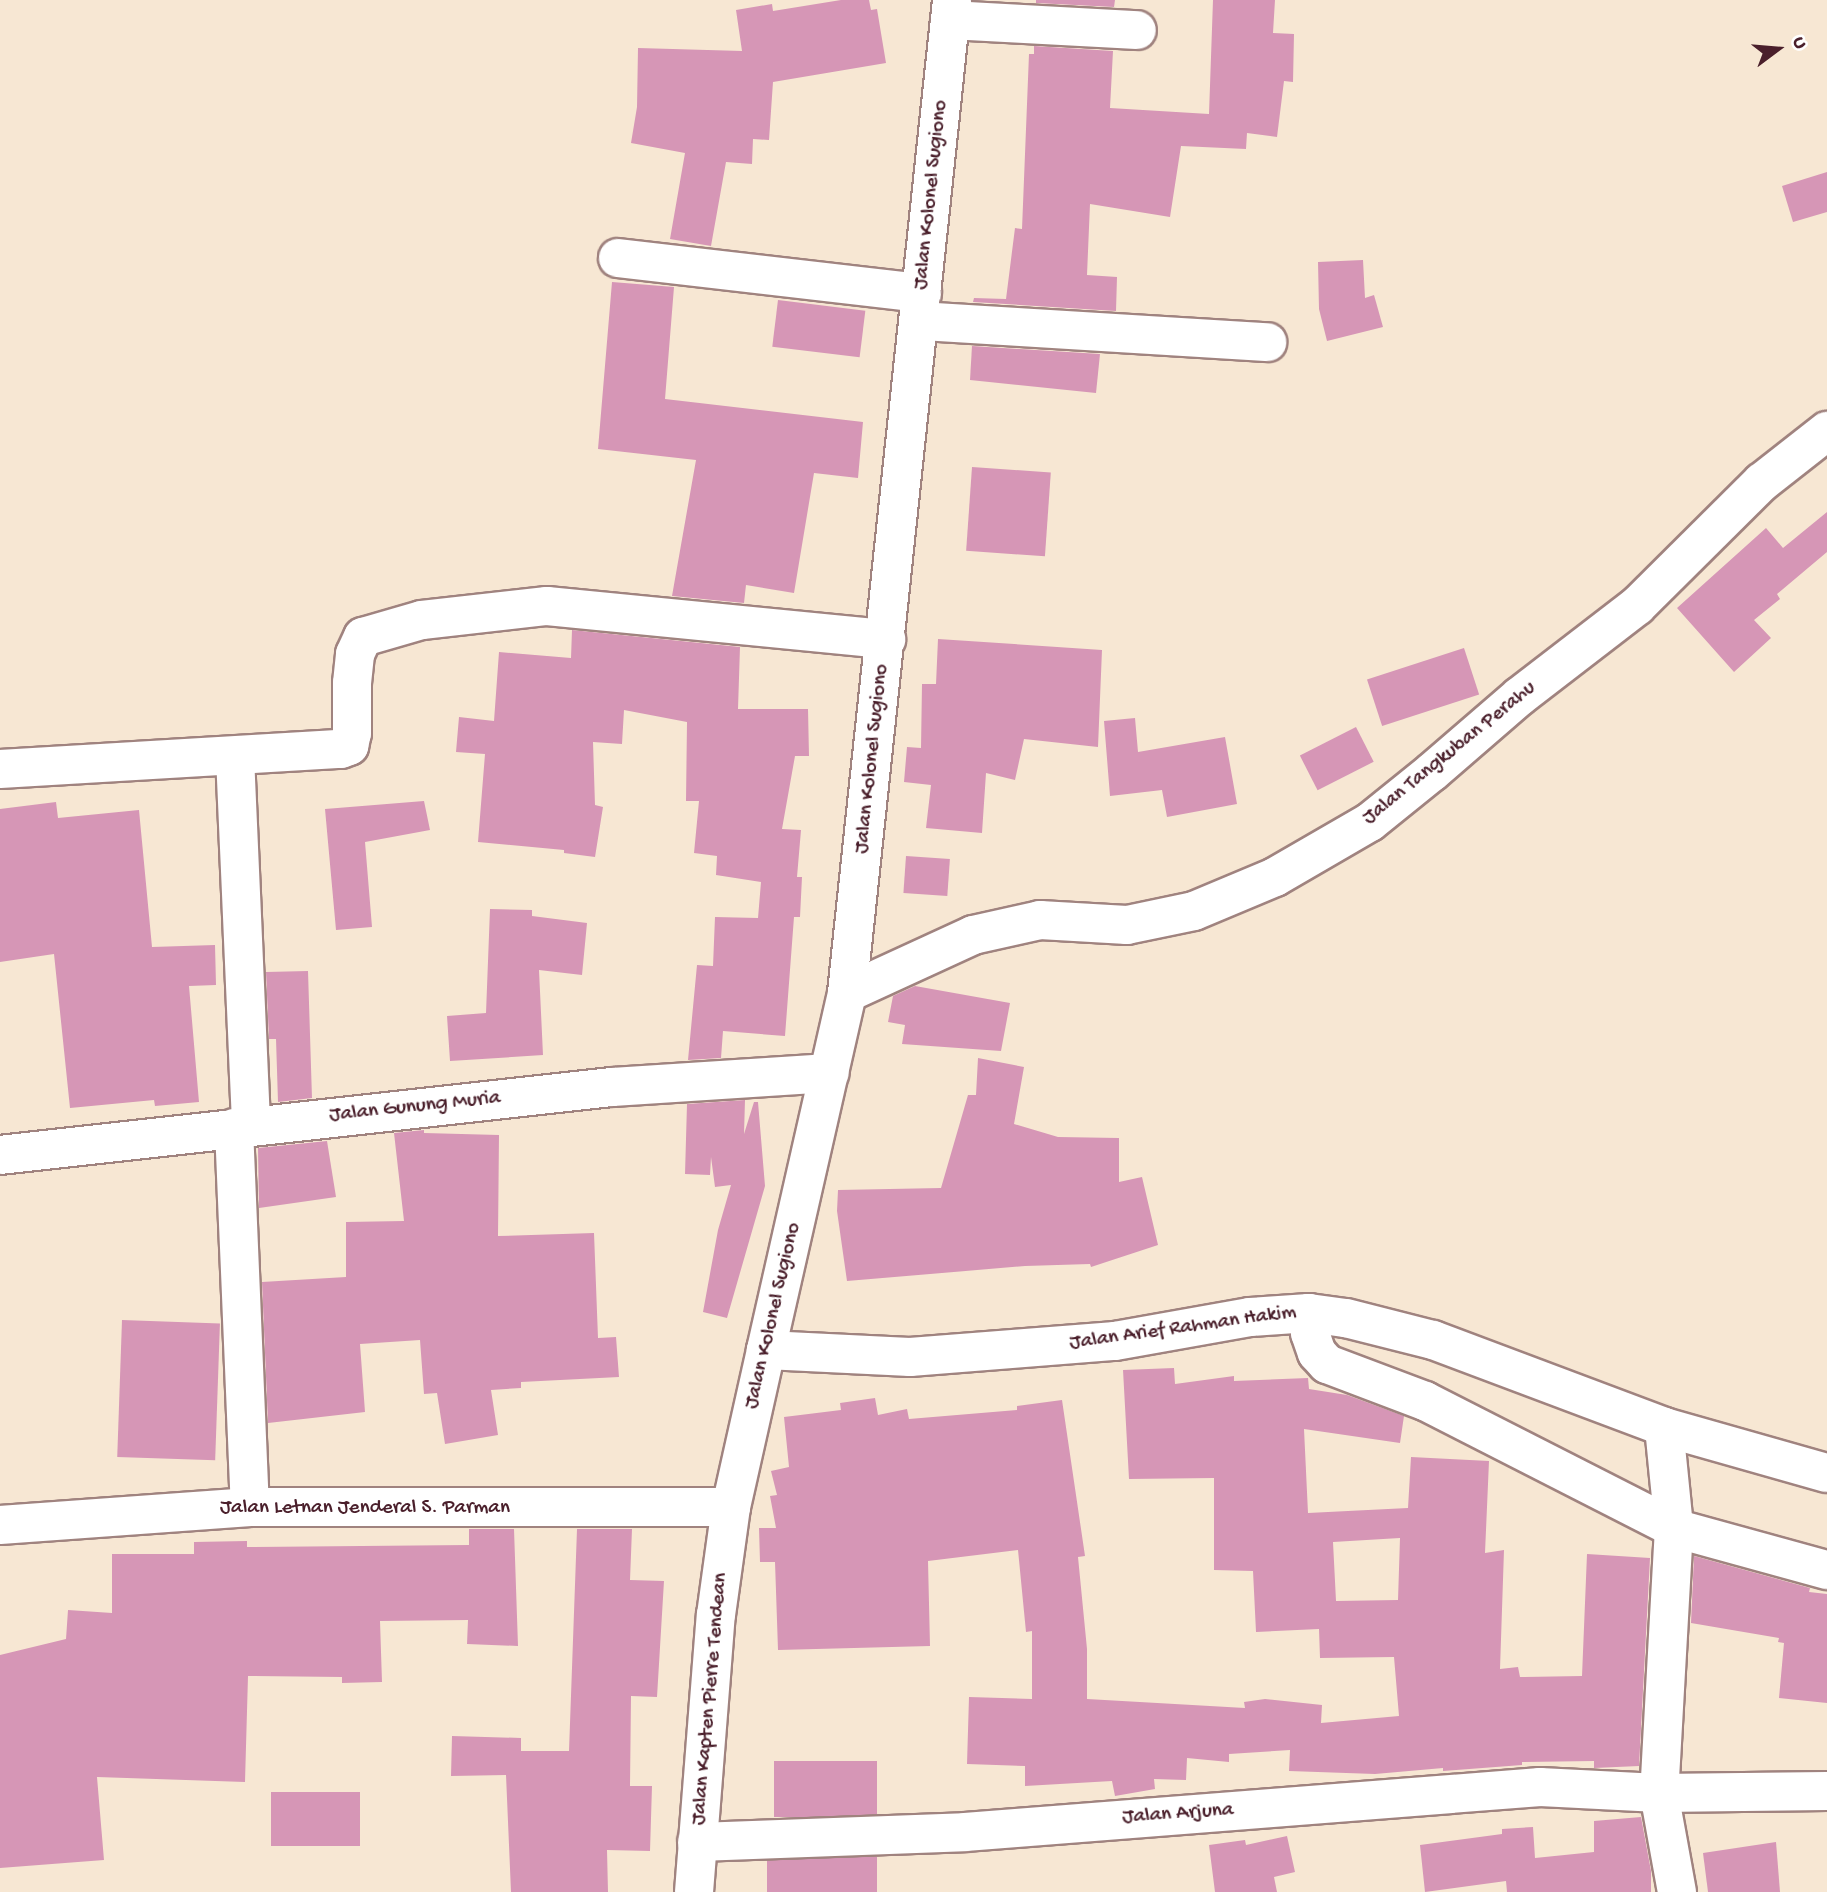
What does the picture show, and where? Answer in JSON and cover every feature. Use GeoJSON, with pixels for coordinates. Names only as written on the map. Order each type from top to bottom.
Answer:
{"type":"FeatureCollection","features":[{"type":"Feature","properties":{"kind":"street"},"geometry":{"type":"LineString","coordinates":[[951,10],[1137,30]]}},
{"type":"Feature","properties":{"kind":"street","name":"Jalan Kolonel Sugiono"},"geometry":{"type":"LineString","coordinates":[[731,1507],[847,993],[887,639],[951,10]]}},
{"type":"Feature","properties":{"kind":"street"},"geometry":{"type":"LineString","coordinates":[[618,258],[921,307],[1266,342]]}},
{"type":"Feature","properties":{"kind":"street","name":"Jalan Tangkuban Perahu"},"geometry":{"type":"LineString","coordinates":[[847,993],[973,935],[1040,920],[1127,925],[1194,911],[1275,877],[1370,822],[1422,781],[1520,696],[1637,606],[1762,482],[1827,432]]}},
{"type":"Feature","properties":{"kind":"street"},"geometry":{"type":"LineString","coordinates":[[0,769],[341,749],[349,746],[355,654],[363,637],[422,620],[547,606],[887,639]]}},
{"type":"Feature","properties":{"kind":"street"},"geometry":{"type":"LineString","coordinates":[[235,756],[250,1507]]}},
{"type":"Feature","properties":{"kind":"street","name":"Jalan Gunung Muria"},"geometry":{"type":"LineString","coordinates":[[0,1155],[612,1087],[830,1073]]}},
{"type":"Feature","properties":{"kind":"street"},"geometry":{"type":"LineString","coordinates":[[1309,1313],[1310,1333],[1317,1353],[1326,1363],[1425,1401],[1674,1528],[1827,1570]]}},
{"type":"Feature","properties":{"kind":"street","name":"Jalan Arief Rahman Hakim"},"geometry":{"type":"LineString","coordinates":[[766,1350],[910,1357],[1115,1342],[1250,1317],[1309,1313],[1346,1318],[1433,1340],[1664,1426],[1827,1473]]}},
{"type":"Feature","properties":{"kind":"street"},"geometry":{"type":"LineString","coordinates":[[1664,1426],[1674,1528],[1659,1793],[1677,1892]]}},
{"type":"Feature","properties":{"kind":"street","name":"Jalan Letnan Jenderal S. Parman"},"geometry":{"type":"LineString","coordinates":[[0,1525],[250,1507],[731,1507]]}},
{"type":"Feature","properties":{"kind":"street","name":"Jalan Kapten Pierre Tendean"},"geometry":{"type":"LineString","coordinates":[[694,1892],[716,1615],[731,1507]]}},
{"type":"Feature","properties":{"kind":"street","name":"Jalan Arjuna"},"geometry":{"type":"LineString","coordinates":[[697,1842],[965,1832],[1540,1787],[1659,1793],[1827,1791]]}},
{"type":"Feature","properties":{"kind":"building"},"geometry":{"type":"Polygon","coordinates":[[[841,0],[869,0],[871,10],[877,9],[886,63],[773,82],[769,140],[753,139],[752,164],[726,162],[711,246],[670,239],[685,153],[631,143],[637,107],[638,48],[742,51],[736,10],[772,4],[773,11],[841,0]]]}},
{"type":"Feature","properties":{"kind":"building"},"geometry":{"type":"Polygon","coordinates":[[[1036,0],[1115,0],[1114,7],[1036,3],[1036,0]]]}},
{"type":"Feature","properties":{"kind":"building"},"geometry":{"type":"Polygon","coordinates":[[[1213,0],[1275,0],[1273,33],[1294,34],[1293,82],[1284,81],[1277,137],[1247,133],[1246,149],[1181,146],[1170,217],[1090,204],[1087,275],[1117,277],[1116,311],[973,302],[974,298],[1006,299],[1015,228],[1022,229],[1029,54],[1034,54],[1034,46],[1113,51],[1110,108],[1209,114],[1213,0]]]}},
{"type":"Feature","properties":{"kind":"building"},"geometry":{"type":"Polygon","coordinates":[[[1827,172],[1827,212],[1793,222],[1782,186],[1827,172]]]}},
{"type":"Feature","properties":{"kind":"building"},"geometry":{"type":"Polygon","coordinates":[[[1363,260],[1365,298],[1374,295],[1383,327],[1327,341],[1319,309],[1318,262],[1363,260]]]}},
{"type":"Feature","properties":{"kind":"building"},"geometry":{"type":"Polygon","coordinates":[[[612,282],[674,287],[665,399],[863,422],[858,478],[814,473],[794,593],[746,585],[744,603],[672,596],[696,460],[598,449],[612,282]]]}},
{"type":"Feature","properties":{"kind":"building"},"geometry":{"type":"Polygon","coordinates":[[[778,300],[865,311],[860,357],[772,347],[778,300]]]}},
{"type":"Feature","properties":{"kind":"building"},"geometry":{"type":"Polygon","coordinates":[[[972,346],[1100,354],[1096,393],[970,380],[972,346]]]}},
{"type":"Feature","properties":{"kind":"building"},"geometry":{"type":"Polygon","coordinates":[[[972,467],[1051,473],[1045,556],[966,551],[972,467]]]}},
{"type":"Feature","properties":{"kind":"building"},"geometry":{"type":"Polygon","coordinates":[[[1827,512],[1827,552],[1777,594],[1780,599],[1754,620],[1771,638],[1734,672],[1677,608],[1766,528],[1783,548],[1827,512]]]}},
{"type":"Feature","properties":{"kind":"building"},"geometry":{"type":"Polygon","coordinates":[[[572,630],[740,647],[738,709],[808,709],[809,756],[795,756],[782,829],[801,830],[797,877],[802,877],[800,917],[794,917],[785,1036],[723,1031],[721,1058],[688,1060],[697,965],[713,966],[715,917],[758,918],[761,882],[716,875],[717,856],[694,853],[699,801],[686,801],[687,722],[624,710],[622,744],[593,742],[595,805],[603,807],[595,857],[564,853],[564,850],[478,842],[485,754],[456,752],[459,717],[494,721],[499,652],[571,658],[572,630]]]}},
{"type":"Feature","properties":{"kind":"building"},"geometry":{"type":"Polygon","coordinates":[[[938,639],[1102,650],[1098,747],[1024,739],[1015,780],[986,773],[982,833],[926,828],[931,785],[904,782],[907,747],[921,748],[922,684],[936,684],[938,639]]]}},
{"type":"Feature","properties":{"kind":"building"},"geometry":{"type":"Polygon","coordinates":[[[1464,648],[1479,695],[1382,726],[1367,680],[1464,648]]]}},
{"type":"Feature","properties":{"kind":"building"},"geometry":{"type":"Polygon","coordinates":[[[1135,718],[1138,752],[1225,737],[1237,804],[1167,817],[1162,790],[1110,796],[1104,721],[1135,718]]]}},
{"type":"Feature","properties":{"kind":"building"},"geometry":{"type":"Polygon","coordinates":[[[1356,727],[1374,762],[1318,790],[1300,756],[1356,727]]]}},
{"type":"Feature","properties":{"kind":"building"},"geometry":{"type":"Polygon","coordinates":[[[424,801],[430,830],[365,842],[372,927],[336,930],[325,809],[424,801]]]}},
{"type":"Feature","properties":{"kind":"building"},"geometry":{"type":"Polygon","coordinates":[[[56,802],[58,818],[139,810],[152,947],[215,945],[216,985],[189,986],[199,1102],[155,1106],[154,1100],[70,1108],[54,954],[0,962],[0,809],[56,802]]]}},
{"type":"Feature","properties":{"kind":"building"},"geometry":{"type":"Polygon","coordinates":[[[906,856],[950,859],[947,896],[903,893],[906,856]]]}},
{"type":"Feature","properties":{"kind":"building"},"geometry":{"type":"Polygon","coordinates":[[[490,909],[532,910],[532,916],[587,923],[582,975],[539,970],[543,1055],[450,1061],[447,1016],[486,1013],[490,909]]]}},
{"type":"Feature","properties":{"kind":"building"},"geometry":{"type":"Polygon","coordinates":[[[308,971],[312,1098],[278,1102],[276,1039],[269,1039],[266,972],[308,971]]]}},
{"type":"Feature","properties":{"kind":"building"},"geometry":{"type":"Polygon","coordinates":[[[915,986],[1010,1003],[1001,1051],[902,1044],[905,1025],[888,1022],[893,996],[915,986]]]}},
{"type":"Feature","properties":{"kind":"building"},"geometry":{"type":"Polygon","coordinates":[[[978,1058],[1024,1067],[1014,1124],[1058,1137],[1119,1138],[1119,1182],[1142,1177],[1158,1245],[1091,1267],[1090,1264],[1025,1266],[847,1281],[837,1211],[838,1190],[941,1188],[968,1095],[976,1095],[978,1058]]]}},
{"type":"Feature","properties":{"kind":"building"},"geometry":{"type":"Polygon","coordinates":[[[745,1100],[744,1134],[754,1102],[758,1102],[765,1186],[727,1318],[703,1312],[718,1230],[731,1185],[715,1187],[711,1157],[710,1175],[685,1174],[687,1104],[745,1100]]]}},
{"type":"Feature","properties":{"kind":"building"},"geometry":{"type":"Polygon","coordinates":[[[424,1130],[424,1133],[499,1135],[498,1236],[594,1233],[598,1338],[616,1337],[619,1377],[521,1382],[521,1388],[491,1390],[498,1435],[445,1444],[437,1393],[424,1394],[420,1340],[360,1344],[365,1412],[268,1423],[262,1282],[346,1277],[346,1222],[404,1221],[394,1133],[424,1130]]]}},
{"type":"Feature","properties":{"kind":"building"},"geometry":{"type":"Polygon","coordinates":[[[327,1141],[336,1197],[259,1208],[258,1148],[327,1141]]]}},
{"type":"Feature","properties":{"kind":"building"},"geometry":{"type":"Polygon","coordinates":[[[122,1320],[220,1323],[215,1460],[117,1457],[122,1320]]]}},
{"type":"Feature","properties":{"kind":"building"},"geometry":{"type":"Polygon","coordinates":[[[1174,1368],[1175,1384],[1234,1376],[1234,1381],[1308,1378],[1309,1389],[1347,1395],[1404,1416],[1400,1443],[1304,1429],[1308,1513],[1408,1508],[1411,1457],[1489,1461],[1485,1553],[1504,1550],[1500,1669],[1518,1667],[1520,1677],[1582,1676],[1587,1554],[1650,1558],[1639,1766],[1594,1768],[1594,1761],[1522,1762],[1522,1765],[1375,1774],[1289,1771],[1290,1750],[1229,1754],[1229,1762],[1187,1758],[1186,1780],[1154,1779],[1155,1789],[1115,1796],[1112,1781],[1025,1786],[1025,1766],[967,1764],[969,1697],[1032,1699],[1032,1631],[1026,1632],[1018,1550],[928,1561],[930,1646],[778,1650],[775,1562],[760,1562],[759,1528],[776,1528],[770,1496],[777,1495],[771,1471],[789,1467],[784,1417],[841,1410],[840,1403],[875,1398],[878,1415],[907,1409],[909,1419],[1017,1410],[1017,1406],[1062,1400],[1085,1556],[1078,1557],[1087,1649],[1087,1699],[1245,1708],[1244,1702],[1265,1699],[1322,1705],[1321,1723],[1399,1716],[1394,1657],[1320,1658],[1319,1629],[1256,1632],[1253,1571],[1214,1570],[1214,1478],[1129,1479],[1123,1370],[1174,1368]],[[1400,1538],[1333,1542],[1336,1601],[1398,1600],[1400,1538]]]}},
{"type":"Feature","properties":{"kind":"building"},"geometry":{"type":"Polygon","coordinates":[[[469,1529],[514,1529],[518,1646],[467,1644],[468,1620],[380,1621],[382,1682],[342,1683],[342,1677],[248,1676],[245,1782],[97,1777],[104,1860],[0,1868],[0,1655],[66,1639],[68,1610],[112,1613],[112,1554],[194,1554],[194,1542],[247,1541],[247,1547],[469,1545],[469,1529]]]}},
{"type":"Feature","properties":{"kind":"building"},"geometry":{"type":"Polygon","coordinates":[[[577,1529],[632,1529],[630,1580],[664,1581],[657,1697],[631,1696],[630,1786],[652,1786],[650,1851],[607,1850],[608,1892],[511,1892],[506,1775],[451,1776],[452,1736],[521,1738],[521,1751],[569,1751],[577,1529]]]}},
{"type":"Feature","properties":{"kind":"building"},"geometry":{"type":"Polygon","coordinates":[[[1694,1556],[1810,1588],[1809,1592],[1827,1594],[1827,1703],[1779,1698],[1784,1643],[1778,1642],[1779,1638],[1691,1623],[1694,1556]]]}},
{"type":"Feature","properties":{"kind":"building"},"geometry":{"type":"Polygon","coordinates":[[[774,1761],[877,1761],[877,1817],[774,1817],[774,1761]]]}},
{"type":"Feature","properties":{"kind":"building"},"geometry":{"type":"Polygon","coordinates":[[[271,1792],[360,1792],[360,1846],[271,1846],[271,1792]]]}},
{"type":"Feature","properties":{"kind":"building"},"geometry":{"type":"Polygon","coordinates":[[[1641,1817],[1651,1871],[1651,1892],[1507,1892],[1506,1881],[1425,1892],[1420,1845],[1502,1834],[1502,1829],[1533,1827],[1535,1858],[1594,1852],[1594,1821],[1641,1817]]]}},
{"type":"Feature","properties":{"kind":"building"},"geometry":{"type":"Polygon","coordinates":[[[1287,1836],[1295,1872],[1274,1877],[1277,1892],[1215,1892],[1209,1845],[1245,1840],[1246,1845],[1287,1836]]]}},
{"type":"Feature","properties":{"kind":"building"},"geometry":{"type":"Polygon","coordinates":[[[1776,1842],[1780,1892],[1708,1892],[1703,1853],[1776,1842]]]}},
{"type":"Feature","properties":{"kind":"building"},"geometry":{"type":"Polygon","coordinates":[[[767,1857],[877,1857],[877,1892],[767,1892],[767,1857]]]}}]}
